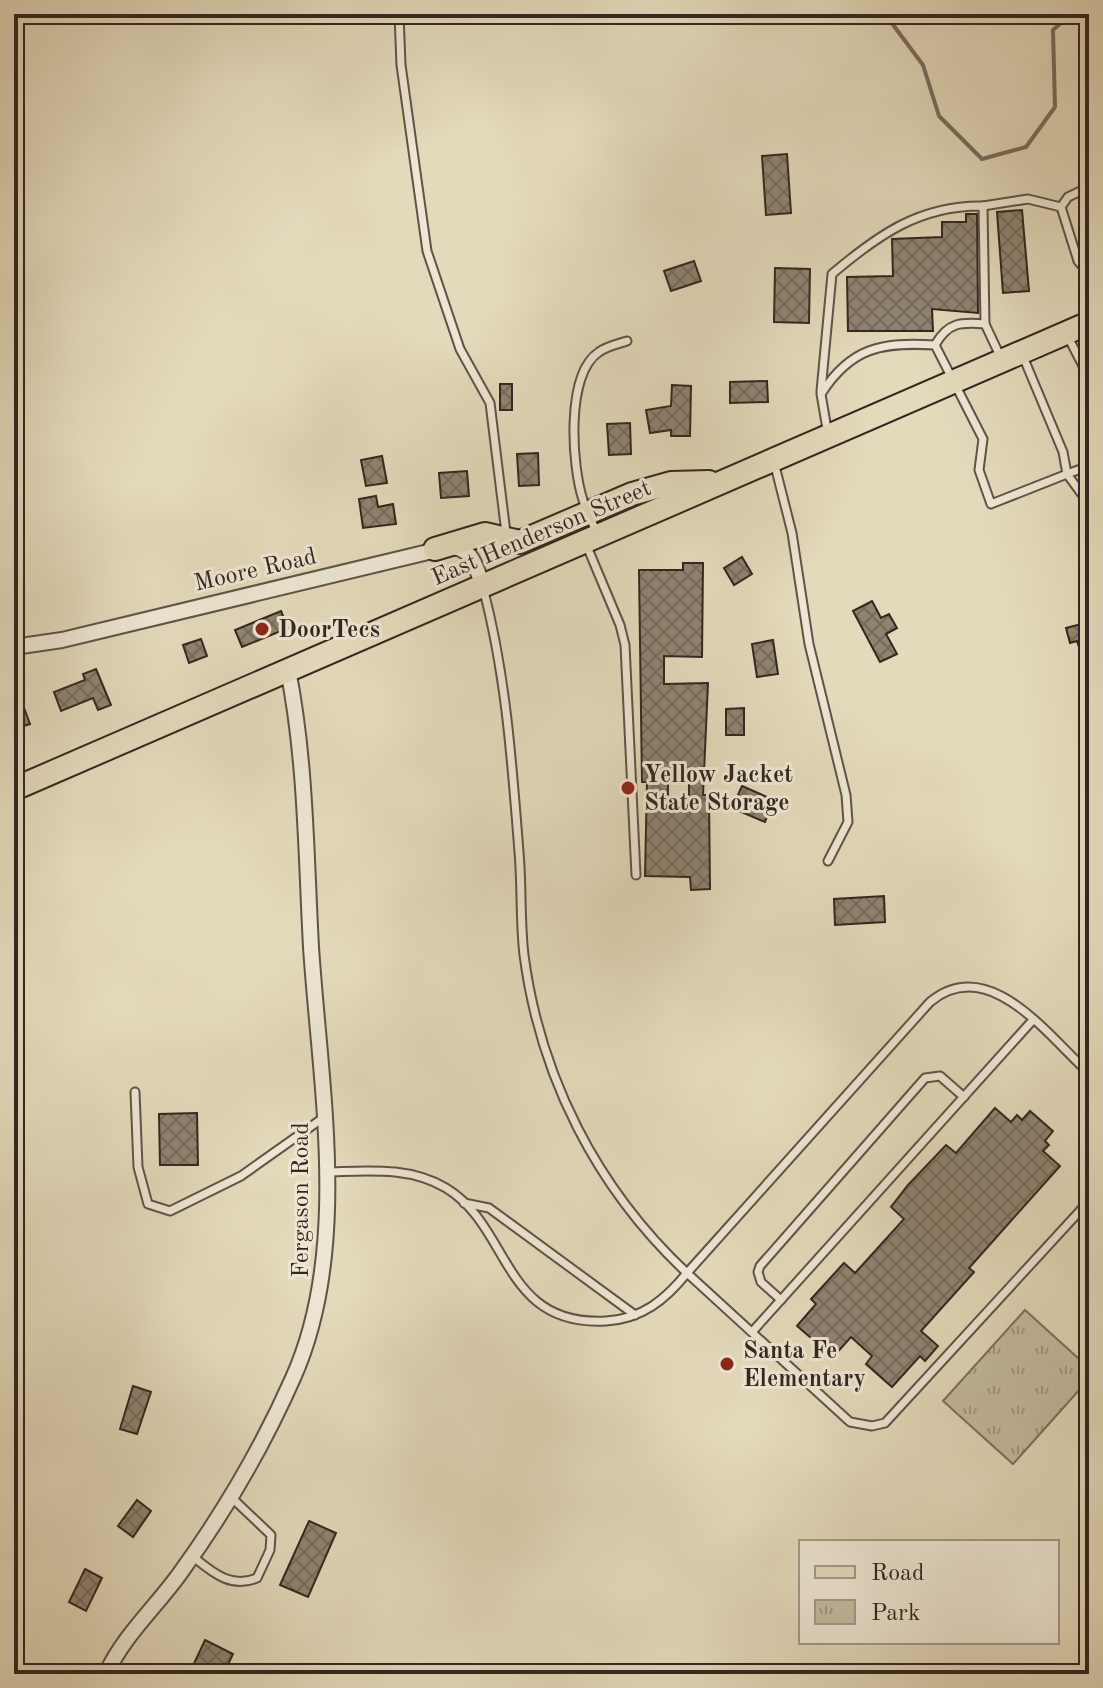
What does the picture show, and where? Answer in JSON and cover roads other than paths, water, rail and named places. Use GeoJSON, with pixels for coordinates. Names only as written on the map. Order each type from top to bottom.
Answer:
{"type":"FeatureCollection","features":[{"type":"Feature","properties":{"kind":"main road","name":"East Henderson Street"},"geometry":{"type":"LineString","coordinates":[[14,789],[1089,323]]}},
{"type":"Feature","properties":{"kind":"main road"},"geometry":{"type":"LineString","coordinates":[[435,549],[485,534],[520,542],[671,483],[723,482]]}},
{"type":"Feature","properties":{"kind":"street","name":"Moore Road"},"geometry":{"type":"LineString","coordinates":[[14,647],[62,640],[435,549],[461,547],[470,552],[483,586]]}},
{"type":"Feature","properties":{"kind":"street","name":"Fergason Road"},"geometry":{"type":"LineString","coordinates":[[106,1674],[125,1641],[192,1556],[231,1497],[293,1378],[316,1315],[326,1251],[323,1118],[300,763],[288,670]]}},
{"type":"Feature","properties":{"kind":"lane"},"geometry":{"type":"LineString","coordinates":[[399,14],[401,65],[427,251],[460,349],[490,403],[505,519],[504,539]]}},
{"type":"Feature","properties":{"kind":"lane"},"geometry":{"type":"LineString","coordinates":[[1061,207],[1068,197],[1089,187]]}},
{"type":"Feature","properties":{"kind":"lane"},"geometry":{"type":"LineString","coordinates":[[828,436],[821,394],[832,274],[876,237],[950,206],[983,206],[1028,199],[1061,207]]}},
{"type":"Feature","properties":{"kind":"lane"},"geometry":{"type":"LineString","coordinates":[[983,206],[985,324],[1012,356],[1063,452],[1067,474],[1089,504]]}},
{"type":"Feature","properties":{"kind":"lane"},"geometry":{"type":"LineString","coordinates":[[1061,207],[1078,261],[1089,274]]}},
{"type":"Feature","properties":{"kind":"lane"},"geometry":{"type":"LineString","coordinates":[[935,345],[943,330],[959,322],[985,324]]}},
{"type":"Feature","properties":{"kind":"lane"},"geometry":{"type":"LineString","coordinates":[[1066,333],[1083,366],[1089,389]]}},
{"type":"Feature","properties":{"kind":"lane"},"geometry":{"type":"LineString","coordinates":[[627,341],[596,353],[579,388],[574,459],[592,539],[625,645],[636,875]]}},
{"type":"Feature","properties":{"kind":"lane"},"geometry":{"type":"LineString","coordinates":[[821,394],[837,369],[867,350],[898,343],[935,345]]}},
{"type":"Feature","properties":{"kind":"lane"},"geometry":{"type":"LineString","coordinates":[[935,345],[956,380],[983,439],[979,470],[991,504],[1089,466]]}},
{"type":"Feature","properties":{"kind":"lane"},"geometry":{"type":"LineString","coordinates":[[774,460],[792,533],[809,644],[846,795],[848,822],[828,861]]}},
{"type":"Feature","properties":{"kind":"lane"},"geometry":{"type":"LineString","coordinates":[[483,586],[502,672],[519,854],[524,955],[550,1059],[568,1114],[590,1155],[625,1206],[687,1273],[850,1422],[872,1426],[885,1423],[1089,1201]]}},
{"type":"Feature","properties":{"kind":"lane"},"geometry":{"type":"LineString","coordinates":[[325,1172],[387,1170],[419,1176],[447,1188],[464,1203],[507,1269],[537,1302],[560,1317],[590,1322],[635,1315],[667,1298],[941,993],[953,987],[978,985],[1003,994],[1089,1073]]}},
{"type":"Feature","properties":{"kind":"lane"},"geometry":{"type":"LineString","coordinates":[[752,1332],[1032,1021]]}},
{"type":"Feature","properties":{"kind":"lane"},"geometry":{"type":"LineString","coordinates":[[781,1300],[761,1282],[760,1266],[925,1078],[940,1076],[964,1097]]}},
{"type":"Feature","properties":{"kind":"lane"},"geometry":{"type":"LineString","coordinates":[[135,1092],[138,1167],[148,1204],[170,1211],[241,1176],[323,1118]]}},
{"type":"Feature","properties":{"kind":"lane"},"geometry":{"type":"LineString","coordinates":[[464,1203],[489,1208],[635,1315]]}},
{"type":"Feature","properties":{"kind":"lane"},"geometry":{"type":"LineString","coordinates":[[192,1556],[223,1579],[244,1583],[257,1578],[270,1550],[271,1535],[231,1497]]}},
{"type":"Feature","properties":{"kind":"waterway"},"geometry":{"type":"LineString","coordinates":[[885,14],[923,65],[939,116],[982,159],[1026,147],[1055,107],[1053,30],[1071,14]]}},
{"type":"Feature","properties":{"kind":"place","name":"DoorTecs"},"geometry":{"type":"Point","coordinates":[262,629]}},
{"type":"Feature","properties":{"kind":"place","name":"Yellow Jacket State Storage"},"geometry":{"type":"Point","coordinates":[628,788]}},
{"type":"Feature","properties":{"kind":"place","name":"Santa Fe Elementary"},"geometry":{"type":"Point","coordinates":[727,1364]}}]}
